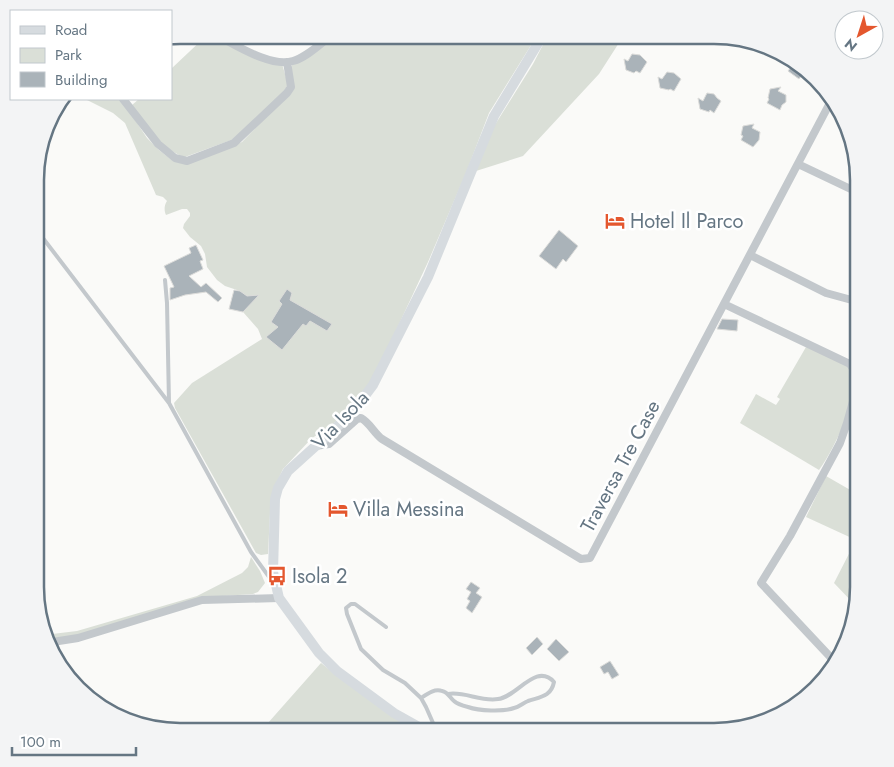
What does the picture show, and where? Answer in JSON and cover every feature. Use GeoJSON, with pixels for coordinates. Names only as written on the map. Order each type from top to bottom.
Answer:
{"type":"FeatureCollection","features":[{"type":"Feature","properties":{"kind":"street"},"geometry":{"type":"LineString","coordinates":[[235,44],[276,63],[294,61],[320,44]]}},
{"type":"Feature","properties":{"kind":"street","name":"Via Isola"},"geometry":{"type":"LineString","coordinates":[[412,723],[394,713],[337,670],[319,653],[279,598],[273,572],[274,513],[278,488],[288,471],[358,405],[373,385],[428,277],[494,116],[538,44]]}},
{"type":"Feature","properties":{"kind":"street"},"geometry":{"type":"LineString","coordinates":[[124,100],[158,144],[175,158],[187,160],[234,143],[287,93],[290,87],[287,62]]}},
{"type":"Feature","properties":{"kind":"street","name":"Traversa Tre Case"},"geometry":{"type":"LineString","coordinates":[[315,446],[329,444],[357,420],[361,418],[366,420],[374,433],[382,439],[581,559],[586,560],[590,558],[828,107]]}},
{"type":"Feature","properties":{"kind":"street"},"geometry":{"type":"LineString","coordinates":[[798,164],[850,189]]}},
{"type":"Feature","properties":{"kind":"street"},"geometry":{"type":"LineString","coordinates":[[750,256],[826,292],[850,299]]}},
{"type":"Feature","properties":{"kind":"street"},"geometry":{"type":"LineString","coordinates":[[724,304],[850,364]]}},
{"type":"Feature","properties":{"kind":"street"},"geometry":{"type":"LineString","coordinates":[[830,657],[761,583],[790,536],[840,443],[850,412]]}},
{"type":"Feature","properties":{"kind":"street"},"geometry":{"type":"LineString","coordinates":[[55,642],[78,638],[202,600],[279,598]]}},
{"type":"Feature","properties":{"kind":"lane"},"geometry":{"type":"LineString","coordinates":[[44,240],[169,403],[251,552],[275,584]]}},
{"type":"Feature","properties":{"kind":"lane"},"geometry":{"type":"LineString","coordinates":[[164,280],[167,303],[169,403]]}},
{"type":"Feature","properties":{"kind":"lane"},"geometry":{"type":"LineString","coordinates":[[386,627],[355,604],[351,604],[346,608],[361,649],[383,670],[405,683],[420,698],[433,723]]}},
{"type":"Feature","properties":{"kind":"lane"},"geometry":{"type":"LineString","coordinates":[[420,698],[436,690],[442,690],[454,701],[470,708],[486,711],[514,709],[549,694],[554,682],[545,675],[536,676],[506,696],[497,699],[465,696],[455,693],[448,694]]}},
{"type":"Feature","properties":{"kind":"green space"},"geometry":{"type":"Polygon","coordinates":[[[197,44],[227,44],[268,63],[282,64],[288,84],[284,92],[234,139],[185,157],[176,154],[161,142],[132,105],[138,100],[172,100],[172,68],[197,44]]]}},
{"type":"Feature","properties":{"kind":"green space"},"geometry":{"type":"Polygon","coordinates":[[[326,44],[532,44],[489,113],[428,262],[371,384],[338,420],[311,439],[283,469],[274,488],[270,513],[268,554],[261,555],[256,553],[175,408],[174,403],[192,383],[262,339],[258,329],[243,312],[258,295],[247,296],[240,291],[225,286],[217,280],[207,267],[205,254],[201,246],[183,228],[190,216],[187,209],[166,215],[165,204],[167,201],[163,197],[156,195],[125,123],[113,113],[87,100],[122,100],[147,138],[173,161],[185,164],[242,142],[292,90],[292,65],[311,55],[326,44]]]}},
{"type":"Feature","properties":{"kind":"green space"},"geometry":{"type":"Polygon","coordinates":[[[543,44],[618,44],[599,74],[523,156],[476,171],[493,128],[543,44]]]}},
{"type":"Feature","properties":{"kind":"green space"},"geometry":{"type":"Polygon","coordinates":[[[806,347],[848,367],[850,372],[850,403],[846,419],[832,449],[819,470],[740,423],[756,394],[776,405],[780,399],[777,397],[806,347]]]}},
{"type":"Feature","properties":{"kind":"green space"},"geometry":{"type":"Polygon","coordinates":[[[826,476],[850,490],[850,537],[806,517],[826,476]]]}},
{"type":"Feature","properties":{"kind":"green space"},"geometry":{"type":"Polygon","coordinates":[[[850,552],[849,599],[834,583],[850,552]]]}},
{"type":"Feature","properties":{"kind":"green space"},"geometry":{"type":"Polygon","coordinates":[[[251,557],[265,583],[258,592],[253,594],[208,597],[75,636],[54,638],[52,634],[77,631],[197,596],[242,573],[248,567],[251,557]]]}},
{"type":"Feature","properties":{"kind":"green space"},"geometry":{"type":"Polygon","coordinates":[[[321,663],[406,723],[268,723],[321,663]]]}},
{"type":"Feature","properties":{"kind":"building"},"geometry":{"type":"Polygon","coordinates":[[[632,54],[640,55],[647,62],[640,73],[626,70],[624,59],[628,61],[632,54]]]}},
{"type":"Feature","properties":{"kind":"building"},"geometry":{"type":"Polygon","coordinates":[[[791,67],[801,76],[799,79],[788,71],[791,67]]]}},
{"type":"Feature","properties":{"kind":"building"},"geometry":{"type":"Polygon","coordinates":[[[667,72],[674,73],[681,79],[674,91],[660,88],[658,77],[662,79],[667,72]]]}},
{"type":"Feature","properties":{"kind":"building"},"geometry":{"type":"Polygon","coordinates":[[[781,87],[778,91],[786,95],[786,102],[780,110],[767,103],[770,89],[781,87]]]}},
{"type":"Feature","properties":{"kind":"building"},"geometry":{"type":"Polygon","coordinates":[[[707,93],[714,94],[721,101],[714,113],[710,110],[709,112],[700,109],[698,98],[703,101],[707,93]]]}},
{"type":"Feature","properties":{"kind":"building"},"geometry":{"type":"Polygon","coordinates":[[[754,124],[752,128],[760,132],[759,140],[753,147],[741,140],[743,136],[741,135],[743,126],[754,124]]]}},
{"type":"Feature","properties":{"kind":"building"},"geometry":{"type":"Polygon","coordinates":[[[559,230],[578,246],[566,262],[563,259],[556,269],[539,256],[559,230]]]}},
{"type":"Feature","properties":{"kind":"building"},"geometry":{"type":"Polygon","coordinates":[[[196,245],[203,260],[200,261],[203,269],[189,276],[201,287],[206,283],[222,298],[218,302],[206,292],[185,295],[170,300],[170,288],[174,287],[164,266],[191,253],[189,248],[196,245]]]}},
{"type":"Feature","properties":{"kind":"building"},"geometry":{"type":"Polygon","coordinates":[[[287,289],[292,293],[290,300],[332,324],[327,331],[310,321],[306,326],[303,324],[282,350],[266,337],[278,327],[271,322],[282,304],[279,301],[287,289]]]}},
{"type":"Feature","properties":{"kind":"building"},"geometry":{"type":"Polygon","coordinates":[[[234,290],[240,291],[247,296],[259,295],[243,312],[229,309],[234,290]]]}},
{"type":"Feature","properties":{"kind":"building"},"geometry":{"type":"Polygon","coordinates":[[[722,319],[738,320],[737,331],[717,329],[722,319]]]}},
{"type":"Feature","properties":{"kind":"building"},"geometry":{"type":"Polygon","coordinates":[[[471,582],[480,588],[476,593],[482,597],[472,613],[466,608],[470,601],[467,599],[471,592],[466,589],[471,582]]]}},
{"type":"Feature","properties":{"kind":"building"},"geometry":{"type":"Polygon","coordinates":[[[537,637],[543,644],[532,655],[526,648],[537,637]]]}},
{"type":"Feature","properties":{"kind":"building"},"geometry":{"type":"Polygon","coordinates":[[[556,639],[569,652],[559,661],[547,649],[556,639]]]}},
{"type":"Feature","properties":{"kind":"building"},"geometry":{"type":"Polygon","coordinates":[[[610,661],[619,675],[612,679],[608,672],[604,674],[600,667],[610,661]]]}},
{"type":"Feature","properties":{"kind":"place","name":"Hotel Il Parco"},"geometry":{"type":"Point","coordinates":[615,221]}},
{"type":"Feature","properties":{"kind":"place","name":"Villa Messina"},"geometry":{"type":"Point","coordinates":[338,509]}},
{"type":"Feature","properties":{"kind":"place","name":"Isola 2"},"geometry":{"type":"Point","coordinates":[277,576]}}]}
